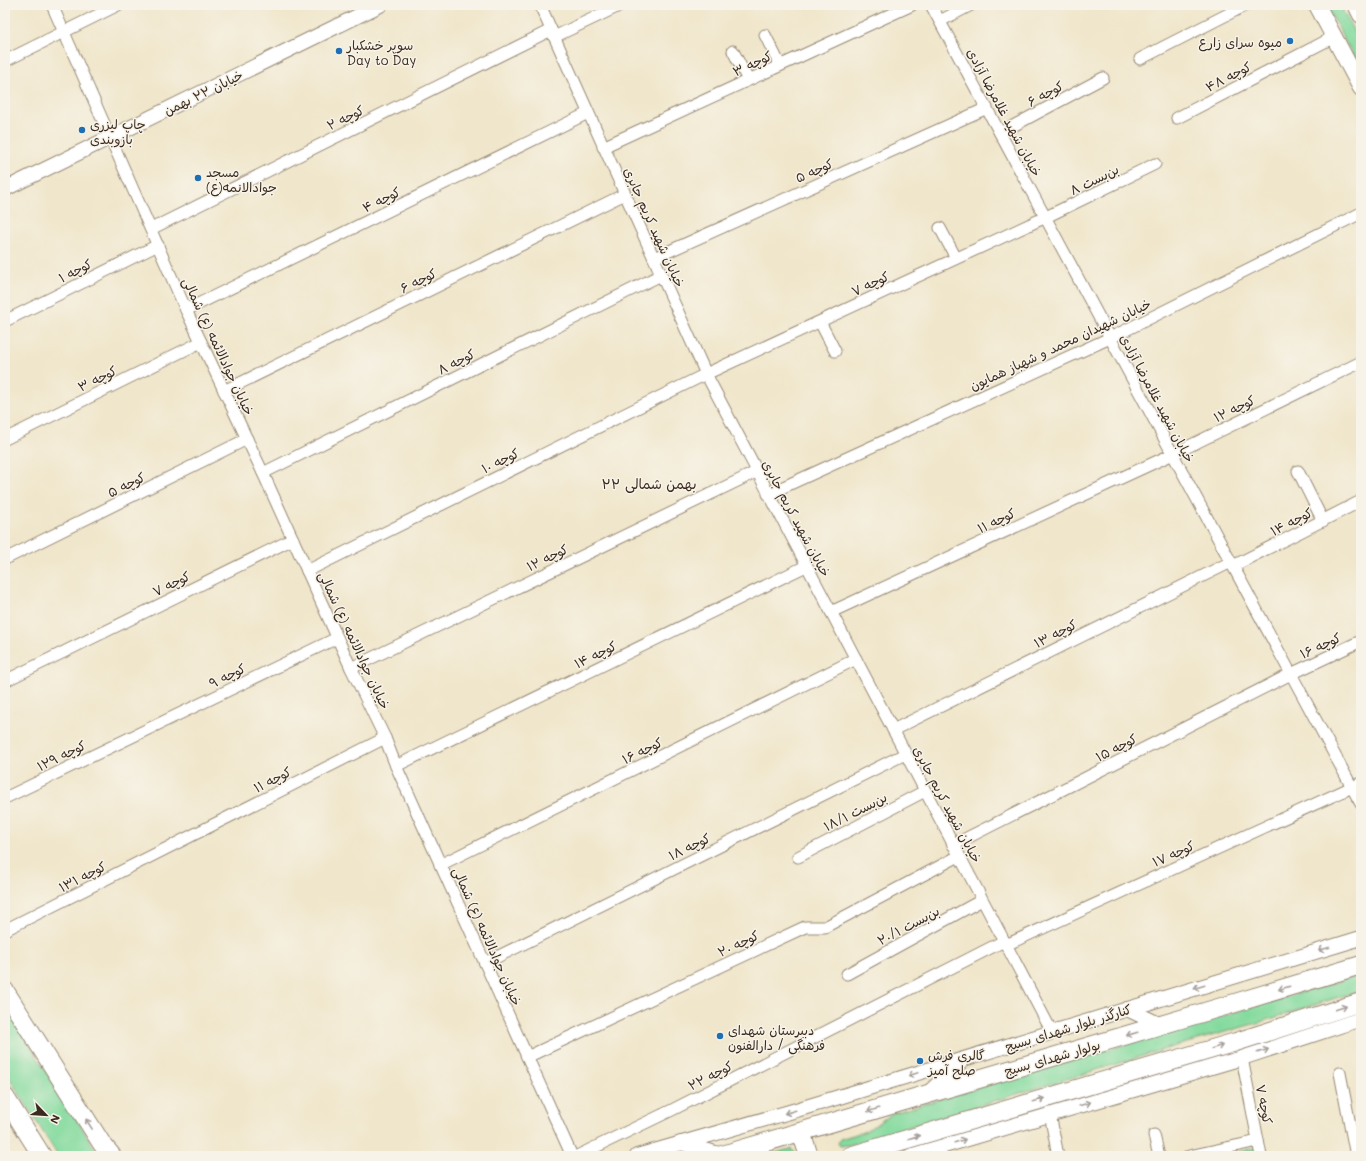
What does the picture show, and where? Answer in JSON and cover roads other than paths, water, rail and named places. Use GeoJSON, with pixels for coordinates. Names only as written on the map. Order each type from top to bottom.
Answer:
{"type":"FeatureCollection","features":[{"type":"Feature","properties":{"kind":"main road"},"geometry":{"type":"LineString","coordinates":[[1317,5],[1361,88]]}},
{"type":"Feature","properties":{"kind":"main road"},"geometry":{"type":"LineString","coordinates":[[1356,5],[1361,15]]}},
{"type":"Feature","properties":{"kind":"main road","name":"بولوار شهدای بسیج"},"geometry":{"type":"LineString","coordinates":[[720,1156],[1361,964]]}},
{"type":"Feature","properties":{"kind":"main road"},"geometry":{"type":"LineString","coordinates":[[5,992],[102,1144],[112,1156]]}},
{"type":"Feature","properties":{"kind":"main road"},"geometry":{"type":"LineString","coordinates":[[850,1156],[1188,1056],[1361,1002]]}},
{"type":"Feature","properties":{"kind":"main road"},"geometry":{"type":"LineString","coordinates":[[5,1097],[42,1156]]}},
{"type":"Feature","properties":{"kind":"main road"},"geometry":{"type":"LineString","coordinates":[[801,1132],[808,1156]]}},
{"type":"Feature","properties":{"kind":"street","name":"خیابان جوادالائمه (ع) شمالی"},"geometry":{"type":"LineString","coordinates":[[52,5],[186,310],[247,439],[337,638],[385,738],[440,865],[572,1156]]}},
{"type":"Feature","properties":{"kind":"street"},"geometry":{"type":"LineString","coordinates":[[5,61],[118,5]]}},
{"type":"Feature","properties":{"kind":"street","name":"خیابان ۲۲ بهمن"},"geometry":{"type":"LineString","coordinates":[[5,189],[380,5]]}},
{"type":"Feature","properties":{"kind":"street","name":"خیابان شهید کریم جابری"},"geometry":{"type":"LineString","coordinates":[[540,5],[706,374],[756,472],[1052,1032]]}},
{"type":"Feature","properties":{"kind":"street"},"geometry":{"type":"LineString","coordinates":[[552,34],[621,5]]}},
{"type":"Feature","properties":{"kind":"street","name":"کوچه ۳"},"geometry":{"type":"LineString","coordinates":[[603,147],[912,5]]}},
{"type":"Feature","properties":{"kind":"street","name":"خیابان شهید غلامرضا آزادی"},"geometry":{"type":"LineString","coordinates":[[932,5],[1291,674],[1356,785],[1361,804]]}},
{"type":"Feature","properties":{"kind":"street"},"geometry":{"type":"LineString","coordinates":[[940,21],[971,5]]}},
{"type":"Feature","properties":{"kind":"street"},"geometry":{"type":"LineString","coordinates":[[1140,59],[1246,5]]}},
{"type":"Feature","properties":{"kind":"street","name":"کوچه ۲"},"geometry":{"type":"LineString","coordinates":[[150,229],[552,34]]}},
{"type":"Feature","properties":{"kind":"street"},"geometry":{"type":"LineString","coordinates":[[765,35],[780,65]]}},
{"type":"Feature","properties":{"kind":"street","name":"کوچه ۴۸"},"geometry":{"type":"LineString","coordinates":[[1177,118],[1334,37]]}},
{"type":"Feature","properties":{"kind":"street"},"geometry":{"type":"LineString","coordinates":[[733,51],[748,80]]}},
{"type":"Feature","properties":{"kind":"street","name":"کوچه ۶"},"geometry":{"type":"LineString","coordinates":[[1000,133],[1104,78]]}},
{"type":"Feature","properties":{"kind":"street","name":"کوچه ۵"},"geometry":{"type":"LineString","coordinates":[[654,258],[987,108]]}},
{"type":"Feature","properties":{"kind":"street","name":"کوچه ۴"},"geometry":{"type":"LineString","coordinates":[[186,310],[588,113]]}},
{"type":"Feature","properties":{"kind":"street","name":"بن‌بست ۸"},"geometry":{"type":"LineString","coordinates":[[1046,217],[1155,164]]}},
{"type":"Feature","properties":{"kind":"street","name":"کوچه ۶"},"geometry":{"type":"LineString","coordinates":[[224,391],[625,194]]}},
{"type":"Feature","properties":{"kind":"street","name":"خیابان شهیدان محمد و شهباز همایون"},"geometry":{"type":"LineString","coordinates":[[768,494],[1110,338],[1361,213]]}},
{"type":"Feature","properties":{"kind":"street","name":"کوچه ۷"},"geometry":{"type":"LineString","coordinates":[[706,374],[1046,217]]}},
{"type":"Feature","properties":{"kind":"street"},"geometry":{"type":"LineString","coordinates":[[940,228],[956,258]]}},
{"type":"Feature","properties":{"kind":"street","name":"کوچه ۱"},"geometry":{"type":"LineString","coordinates":[[5,321],[158,245]]}},
{"type":"Feature","properties":{"kind":"street","name":"کوچه ۸"},"geometry":{"type":"LineString","coordinates":[[263,474],[661,274]]}},
{"type":"Feature","properties":{"kind":"street"},"geometry":{"type":"LineString","coordinates":[[820,322],[835,351]]}},
{"type":"Feature","properties":{"kind":"street","name":"کوچه ۳"},"geometry":{"type":"LineString","coordinates":[[5,439],[201,342]]}},
{"type":"Feature","properties":{"kind":"street","name":"کوچه ۱۲"},"geometry":{"type":"LineString","coordinates":[[1173,454],[1361,362]]}},
{"type":"Feature","properties":{"kind":"street","name":"کوچه ۱۰"},"geometry":{"type":"LineString","coordinates":[[307,571],[706,374]]}},
{"type":"Feature","properties":{"kind":"street","name":"کوچه ۵"},"geometry":{"type":"LineString","coordinates":[[5,559],[247,439]]}},
{"type":"Feature","properties":{"kind":"street","name":"کوچه ۱۱"},"geometry":{"type":"LineString","coordinates":[[831,612],[1173,454]]}},
{"type":"Feature","properties":{"kind":"street"},"geometry":{"type":"LineString","coordinates":[[1298,471],[1323,521]]}},
{"type":"Feature","properties":{"kind":"street","name":"کوچه ۱۲"},"geometry":{"type":"LineString","coordinates":[[351,668],[756,472]]}},
{"type":"Feature","properties":{"kind":"street","name":"کوچه ۱۴"},"geometry":{"type":"LineString","coordinates":[[1232,564],[1323,521],[1361,501]]}},
{"type":"Feature","properties":{"kind":"street","name":"کوچه ۷"},"geometry":{"type":"LineString","coordinates":[[5,680],[293,539]]}},
{"type":"Feature","properties":{"kind":"street","name":"کوچه ۱۳"},"geometry":{"type":"LineString","coordinates":[[893,730],[1232,564]]}},
{"type":"Feature","properties":{"kind":"street","name":"کوچه ۱۴"},"geometry":{"type":"LineString","coordinates":[[396,766],[806,566]]}},
{"type":"Feature","properties":{"kind":"street","name":"کوچه ۹"},"geometry":{"type":"LineString","coordinates":[[129,738],[337,638]]}},
{"type":"Feature","properties":{"kind":"street","name":"کوچه ۱۶"},"geometry":{"type":"LineString","coordinates":[[1291,674],[1361,641]]}},
{"type":"Feature","properties":{"kind":"street","name":"کوچه ۱۶"},"geometry":{"type":"LineString","coordinates":[[440,865],[856,659]]}},
{"type":"Feature","properties":{"kind":"street","name":"کوچه ۱۵"},"geometry":{"type":"LineString","coordinates":[[953,845],[1291,674]]}},
{"type":"Feature","properties":{"kind":"street","name":"کوچه ۱۲۹"},"geometry":{"type":"LineString","coordinates":[[5,798],[129,738]]}},
{"type":"Feature","properties":{"kind":"street","name":"کوچه ۱۱"},"geometry":{"type":"LineString","coordinates":[[171,846],[385,738]]}},
{"type":"Feature","properties":{"kind":"street","name":"کوچه ۱۸"},"geometry":{"type":"LineString","coordinates":[[485,963],[905,754]]}},
{"type":"Feature","properties":{"kind":"street","name":"کوچه ۱۷"},"geometry":{"type":"LineString","coordinates":[[1005,943],[1356,785]]}},
{"type":"Feature","properties":{"kind":"street","name":"بن‌بست ۱۸/۱"},"geometry":{"type":"LineString","coordinates":[[798,857],[925,791]]}},
{"type":"Feature","properties":{"kind":"street","name":"کوچه ۱۳۱"},"geometry":{"type":"LineString","coordinates":[[5,930],[171,846]]}},
{"type":"Feature","properties":{"kind":"street","name":"کوچه ۲۰"},"geometry":{"type":"LineString","coordinates":[[527,1057],[805,926],[825,927],[959,856]]}},
{"type":"Feature","properties":{"kind":"street","name":"بن‌بست ۲۰/۱"},"geometry":{"type":"LineString","coordinates":[[847,974],[982,900]]}},
{"type":"Feature","properties":{"kind":"street","name":"کنارگذر بلوار شهدای بسیج"},"geometry":{"type":"LineString","coordinates":[[637,1156],[965,1059],[1361,938]]}},
{"type":"Feature","properties":{"kind":"street","name":"کوچه ۲۲"},"geometry":{"type":"LineString","coordinates":[[577,1156],[1005,943]]}},
{"type":"Feature","properties":{"kind":"street"},"geometry":{"type":"LineString","coordinates":[[1127,1009],[1161,1025]]}},
{"type":"Feature","properties":{"kind":"street"},"geometry":{"type":"LineString","coordinates":[[910,1156],[936,1152],[1050,1114],[1242,1058],[1361,1019]]}},
{"type":"Feature","properties":{"kind":"street"},"geometry":{"type":"LineString","coordinates":[[1146,1086],[1176,1063],[1188,1056]]}},
{"type":"Feature","properties":{"kind":"street","name":"کوچه ۷"},"geometry":{"type":"LineString","coordinates":[[1242,1058],[1262,1156]]}},
{"type":"Feature","properties":{"kind":"street"},"geometry":{"type":"LineString","coordinates":[[926,1094],[965,1059]]}},
{"type":"Feature","properties":{"kind":"street"},"geometry":{"type":"LineString","coordinates":[[1340,1073],[1356,1123],[1356,1156]]}},
{"type":"Feature","properties":{"kind":"street"},"geometry":{"type":"LineString","coordinates":[[1050,1114],[1058,1156]]}},
{"type":"Feature","properties":{"kind":"street"},"geometry":{"type":"LineString","coordinates":[[1154,1135],[1159,1156]]}},
{"type":"Feature","properties":{"kind":"street"},"geometry":{"type":"LineString","coordinates":[[1189,1156],[1258,1141]]}},
{"type":"Feature","properties":{"kind":"street"},"geometry":{"type":"LineString","coordinates":[[681,1143],[720,1156]]}},
{"type":"Feature","properties":{"kind":"place","name":"میوه سرای زارع"},"geometry":{"type":"Point","coordinates":[1290,41]}},
{"type":"Feature","properties":{"kind":"place","name":"سوپر خشکبار Day to Day"},"geometry":{"type":"Point","coordinates":[339,51]}},
{"type":"Feature","properties":{"kind":"place","name":"چاپ لیزری بازوبندی"},"geometry":{"type":"Point","coordinates":[82,130]}},
{"type":"Feature","properties":{"kind":"place","name":"مسجد جوادالانمه(ع)"},"geometry":{"type":"Point","coordinates":[198,178]}},
{"type":"Feature","properties":{"kind":"place","name":"دبیرستان شهدای فرهنگی / دارالفنون"},"geometry":{"type":"Point","coordinates":[720,1036]}},
{"type":"Feature","properties":{"kind":"place","name":"گالری فرش صلح آمیز"},"geometry":{"type":"Point","coordinates":[920,1061]}},
{"type":"Feature","properties":{"kind":"district","name":"۲۲ بهمن شمالی"},"geometry":{"type":"Point","coordinates":[649,483]}}]}
